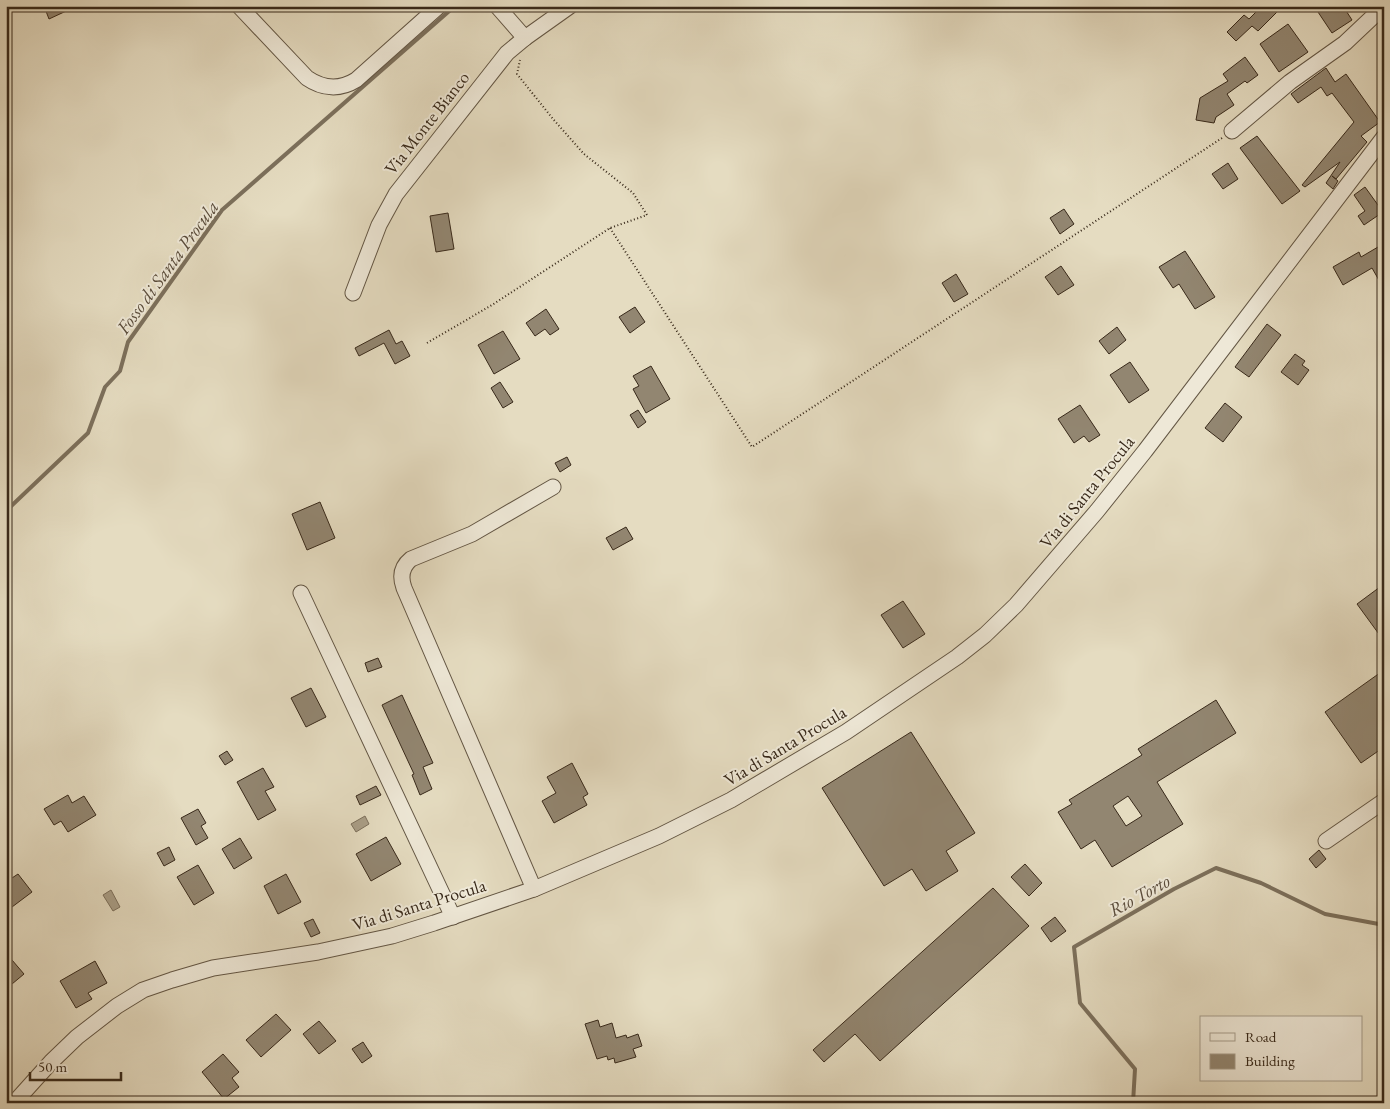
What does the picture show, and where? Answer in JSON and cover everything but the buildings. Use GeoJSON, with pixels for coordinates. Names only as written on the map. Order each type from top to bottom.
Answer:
{"type":"FeatureCollection","features":[{"type":"Feature","properties":{"kind":"street"},"geometry":{"type":"LineString","coordinates":[[239,6],[307,78],[319,84],[332,87],[344,86],[356,80],[440,6]]}},
{"type":"Feature","properties":{"kind":"street"},"geometry":{"type":"LineString","coordinates":[[497,6],[525,38]]}},
{"type":"Feature","properties":{"kind":"street","name":"Via Monte Bianco"},"geometry":{"type":"LineString","coordinates":[[353,293],[380,225],[396,194],[503,57],[525,38],[570,6]]}},
{"type":"Feature","properties":{"kind":"street"},"geometry":{"type":"LineString","coordinates":[[1232,131],[1245,122],[1290,82],[1345,43],[1381,9]]}},
{"type":"Feature","properties":{"kind":"street","name":"Via di Santa Procula"},"geometry":{"type":"LineString","coordinates":[[14,1103],[72,1041],[117,1006],[144,990],[204,970],[353,945],[405,932],[534,889],[651,840],[747,791],[894,701],[957,657],[985,635],[1027,594],[1112,492],[1384,137]]}},
{"type":"Feature","properties":{"kind":"street"},"geometry":{"type":"LineString","coordinates":[[534,889],[404,588],[402,575],[404,566],[411,560],[472,534],[553,487]]}},
{"type":"Feature","properties":{"kind":"street"},"geometry":{"type":"LineString","coordinates":[[301,593],[453,917]]}},
{"type":"Feature","properties":{"kind":"street"},"geometry":{"type":"LineString","coordinates":[[1326,841],[1384,801]]}},
{"type":"Feature","properties":{"kind":"path"},"geometry":{"type":"LineString","coordinates":[[427,343],[492,306],[610,228],[647,215],[632,193],[584,154],[553,120],[517,74],[525,38]]}},
{"type":"Feature","properties":{"kind":"path"},"geometry":{"type":"LineString","coordinates":[[610,228],[752,447],[1232,131]]}},
{"type":"Feature","properties":{"kind":"shaded area"},"geometry":{"type":"Polygon","coordinates":[[[365,816],[369,824],[356,832],[351,824],[365,816]]]}},
{"type":"Feature","properties":{"kind":"shaded area"},"geometry":{"type":"Polygon","coordinates":[[[111,890],[120,907],[113,911],[103,895],[111,890]]]}},
{"type":"Feature","properties":{"kind":"waterway","name":"Fosso di Santa Procula"},"geometry":{"type":"LineString","coordinates":[[6,511],[88,433],[105,387],[120,371],[128,342],[222,210],[455,6]]}},
{"type":"Feature","properties":{"kind":"waterway","name":"Rio Torto"},"geometry":{"type":"LineString","coordinates":[[1133,1103],[1135,1069],[1080,1003],[1074,947],[1174,889],[1216,868],[1261,883],[1325,914],[1384,925]]}}]}
